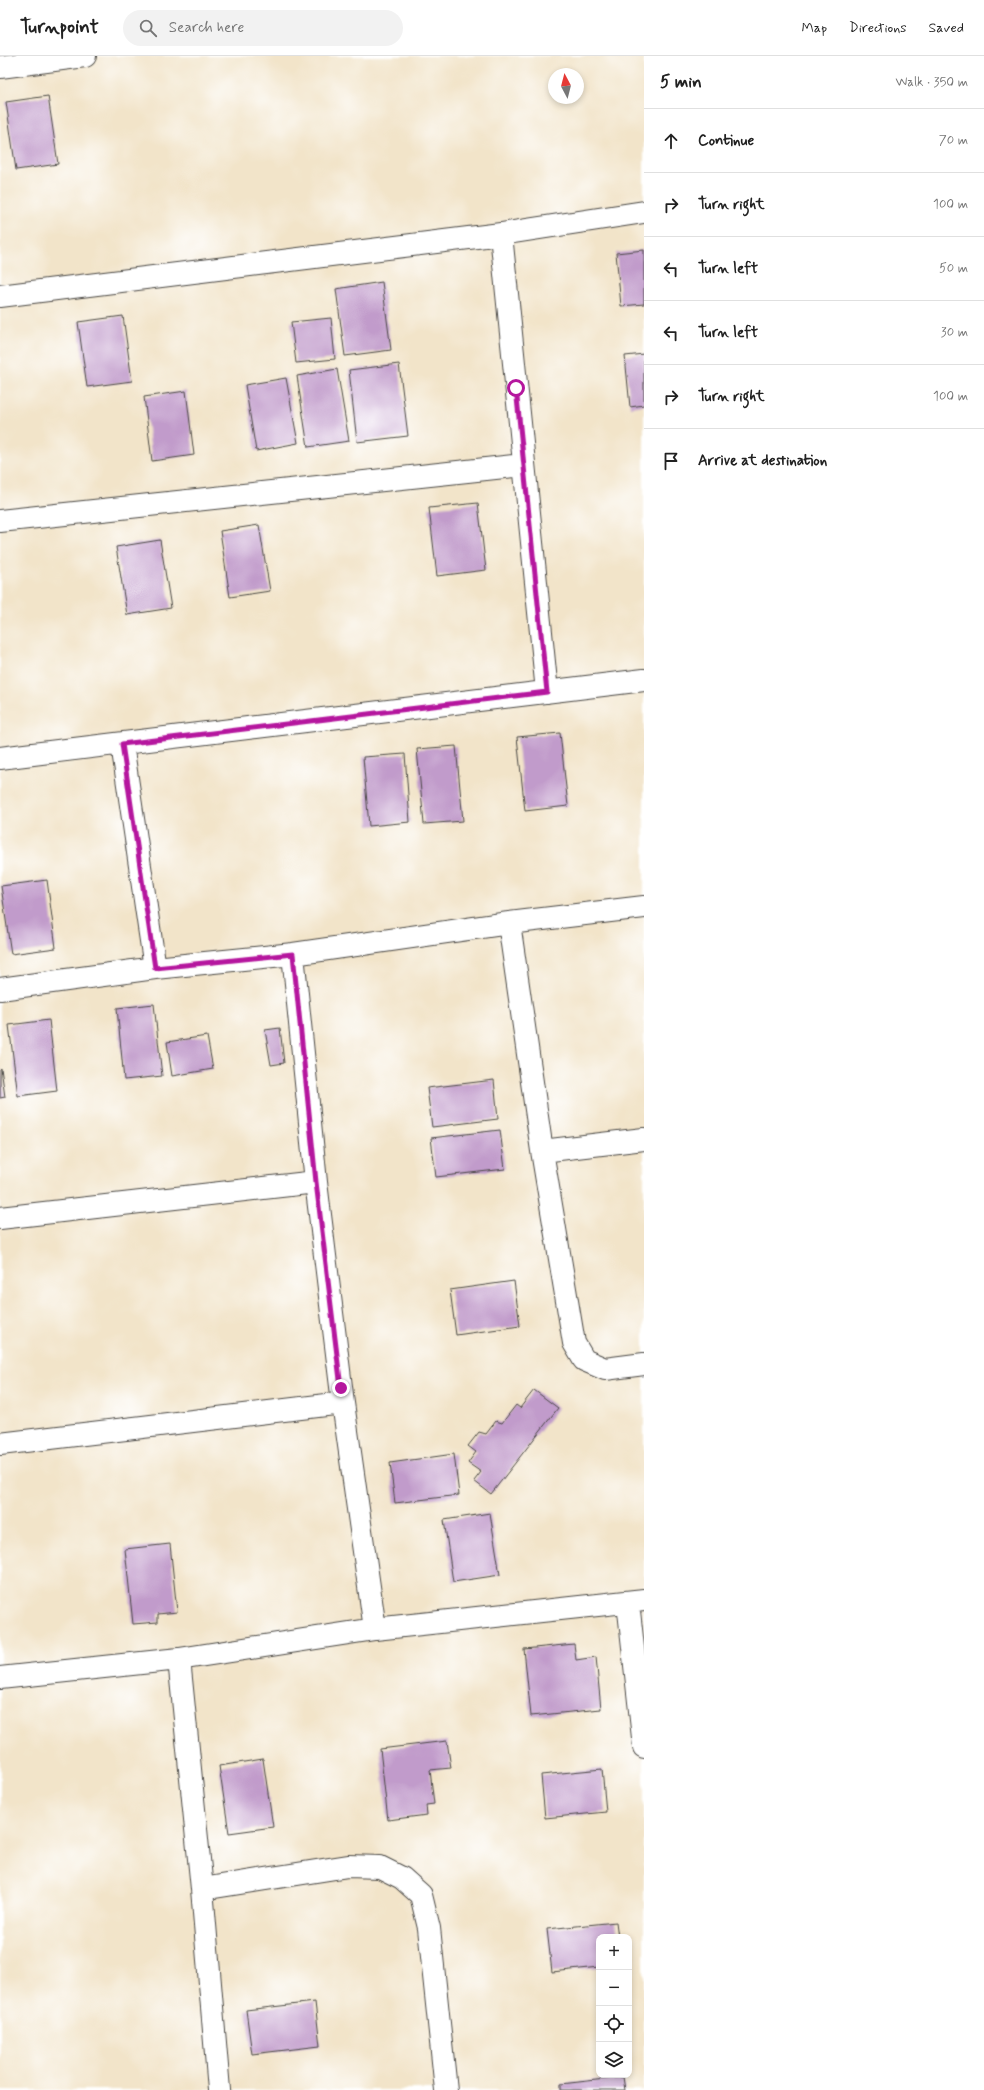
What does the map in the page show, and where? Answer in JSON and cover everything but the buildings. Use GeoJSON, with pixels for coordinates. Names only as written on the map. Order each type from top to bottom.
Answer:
{"type":"FeatureCollection","features":[{"type":"Feature","properties":{"kind":"street"},"geometry":{"type":"LineString","coordinates":[[0,67],[85,56]]}},
{"type":"Feature","properties":{"kind":"street"},"geometry":{"type":"LineString","coordinates":[[0,296],[501,234],[644,212]]}},
{"type":"Feature","properties":{"kind":"street"},"geometry":{"type":"LineString","coordinates":[[501,234],[547,692]]}},
{"type":"Feature","properties":{"kind":"street"},"geometry":{"type":"LineString","coordinates":[[0,521],[523,464]]}},
{"type":"Feature","properties":{"kind":"street"},"geometry":{"type":"LineString","coordinates":[[0,758],[644,680]]}},
{"type":"Feature","properties":{"kind":"street"},"geometry":{"type":"LineString","coordinates":[[122,744],[155,968]]}},
{"type":"Feature","properties":{"kind":"street"},"geometry":{"type":"LineString","coordinates":[[0,989],[155,968],[293,954],[509,923],[644,907]]}},
{"type":"Feature","properties":{"kind":"street"},"geometry":{"type":"LineString","coordinates":[[509,923],[542,1151],[574,1343],[584,1360],[605,1369],[644,1364]]}},
{"type":"Feature","properties":{"kind":"street"},"geometry":{"type":"LineString","coordinates":[[293,954],[316,1182],[343,1403],[375,1629]]}},
{"type":"Feature","properties":{"kind":"street"},"geometry":{"type":"LineString","coordinates":[[542,1151],[644,1139]]}},
{"type":"Feature","properties":{"kind":"street"},"geometry":{"type":"LineString","coordinates":[[0,1218],[316,1182]]}},
{"type":"Feature","properties":{"kind":"street"},"geometry":{"type":"LineString","coordinates":[[0,1444],[343,1403]]}},
{"type":"Feature","properties":{"kind":"street"},"geometry":{"type":"LineString","coordinates":[[0,1678],[179,1659],[375,1629],[636,1601],[644,1747]]}},
{"type":"Feature","properties":{"kind":"street"},"geometry":{"type":"LineString","coordinates":[[179,1659],[202,1889],[219,2090]]}},
{"type":"Feature","properties":{"kind":"street"},"geometry":{"type":"LineString","coordinates":[[202,1889],[348,1866],[380,1867],[402,1878],[421,1895],[430,1928],[446,2090]]}},
{"type":"Feature","properties":{"kind":"route"},"geometry":{"type":"LineString","coordinates":[[341,1388],[316,1182],[293,954],[155,968],[122,744],[547,692],[516,388]]}}]}
